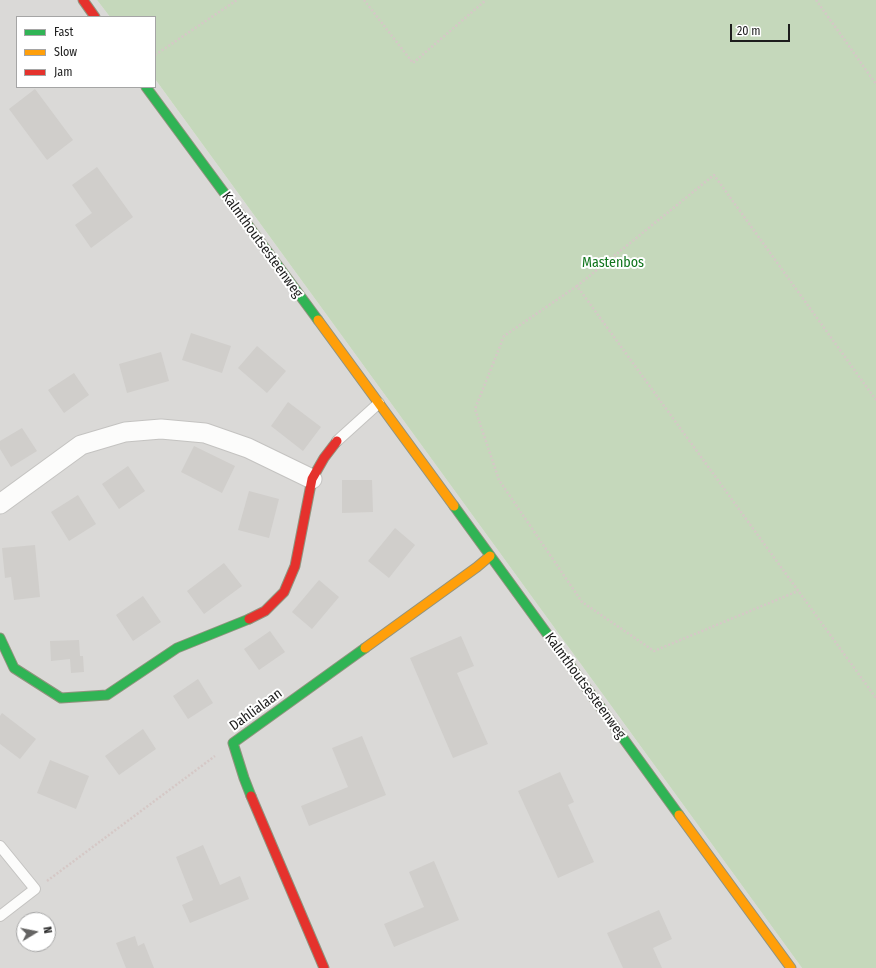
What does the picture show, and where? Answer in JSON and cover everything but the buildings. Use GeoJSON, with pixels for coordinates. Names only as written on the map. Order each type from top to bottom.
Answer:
{"type":"FeatureCollection","features":[{"type":"Feature","properties":{"kind":"main road"},"geometry":{"type":"LineString","coordinates":[[83,0],[94,16]]}},
{"type":"Feature","properties":{"kind":"main road","name":"Kalmthoutsesteenweg"},"geometry":{"type":"LineString","coordinates":[[147,88],[379,403],[791,968]]}},
{"type":"Feature","properties":{"kind":"main road"},"geometry":{"type":"LineString","coordinates":[[0,638],[14,668],[61,698],[107,694],[177,648],[242,623],[265,611],[284,592],[295,566],[312,479],[324,458],[338,441]]}},
{"type":"Feature","properties":{"kind":"main road","name":"Dahlialaan"},"geometry":{"type":"LineString","coordinates":[[324,968],[244,778],[233,743],[477,567],[490,556]]}},
{"type":"Feature","properties":{"kind":"street"},"geometry":{"type":"LineString","coordinates":[[0,504],[81,445],[126,432],[161,429],[205,433],[248,448],[312,479]]}},
{"type":"Feature","properties":{"kind":"lane"},"geometry":{"type":"LineString","coordinates":[[338,441],[379,403]]}},
{"type":"Feature","properties":{"kind":"lane"},"geometry":{"type":"LineString","coordinates":[[0,846],[35,889],[0,916]]}},
{"type":"Feature","properties":{"kind":"path"},"geometry":{"type":"LineString","coordinates":[[156,54],[237,0]]}},
{"type":"Feature","properties":{"kind":"path"},"geometry":{"type":"LineString","coordinates":[[364,0],[413,63],[486,0]]}},
{"type":"Feature","properties":{"kind":"path"},"geometry":{"type":"LineString","coordinates":[[816,0],[876,84]]}},
{"type":"Feature","properties":{"kind":"path"},"geometry":{"type":"LineString","coordinates":[[798,591],[654,651],[582,602],[499,480],[475,409],[504,336],[577,286],[714,175],[876,400]]}},
{"type":"Feature","properties":{"kind":"path"},"geometry":{"type":"LineString","coordinates":[[577,286],[876,698]]}},
{"type":"Feature","properties":{"kind":"path"},"geometry":{"type":"LineString","coordinates":[[35,889],[233,743]]}},
{"type":"Feature","properties":{"kind":"shaded area"},"geometry":{"type":"Polygon","coordinates":[[[0,0],[97,0],[109,16],[16,16],[16,88],[156,88],[156,80],[802,968],[0,968],[0,0]]]}},
{"type":"Feature","properties":{"kind":"green space","name":"Mastenbos"},"geometry":{"type":"Polygon","coordinates":[[[97,0],[876,0],[876,968],[802,968],[156,80],[156,16],[109,16],[97,0]]]}},
{"type":"Feature","properties":{"kind":"traffic: fast"},"geometry":{"type":"LineString","coordinates":[[147,88],[318,320]]}},
{"type":"Feature","properties":{"kind":"traffic: fast"},"geometry":{"type":"LineString","coordinates":[[454,506],[679,815]]}},
{"type":"Feature","properties":{"kind":"traffic: fast"},"geometry":{"type":"LineString","coordinates":[[0,638],[14,668],[61,698],[107,695],[177,648],[249,619]]}},
{"type":"Feature","properties":{"kind":"traffic: fast"},"geometry":{"type":"LineString","coordinates":[[251,796],[233,743],[365,648]]}},
{"type":"Feature","properties":{"kind":"traffic: slow"},"geometry":{"type":"LineString","coordinates":[[318,320],[454,506]]}},
{"type":"Feature","properties":{"kind":"traffic: slow"},"geometry":{"type":"LineString","coordinates":[[365,648],[490,556]]}},
{"type":"Feature","properties":{"kind":"traffic: slow"},"geometry":{"type":"LineString","coordinates":[[679,815],[791,968]]}},
{"type":"Feature","properties":{"kind":"traffic: jam"},"geometry":{"type":"LineString","coordinates":[[83,0],[94,16]]}},
{"type":"Feature","properties":{"kind":"traffic: jam"},"geometry":{"type":"LineString","coordinates":[[249,619],[265,611],[284,592],[295,566],[312,479],[324,458],[337,441]]}},
{"type":"Feature","properties":{"kind":"traffic: jam"},"geometry":{"type":"LineString","coordinates":[[251,796],[324,968]]}}]}
